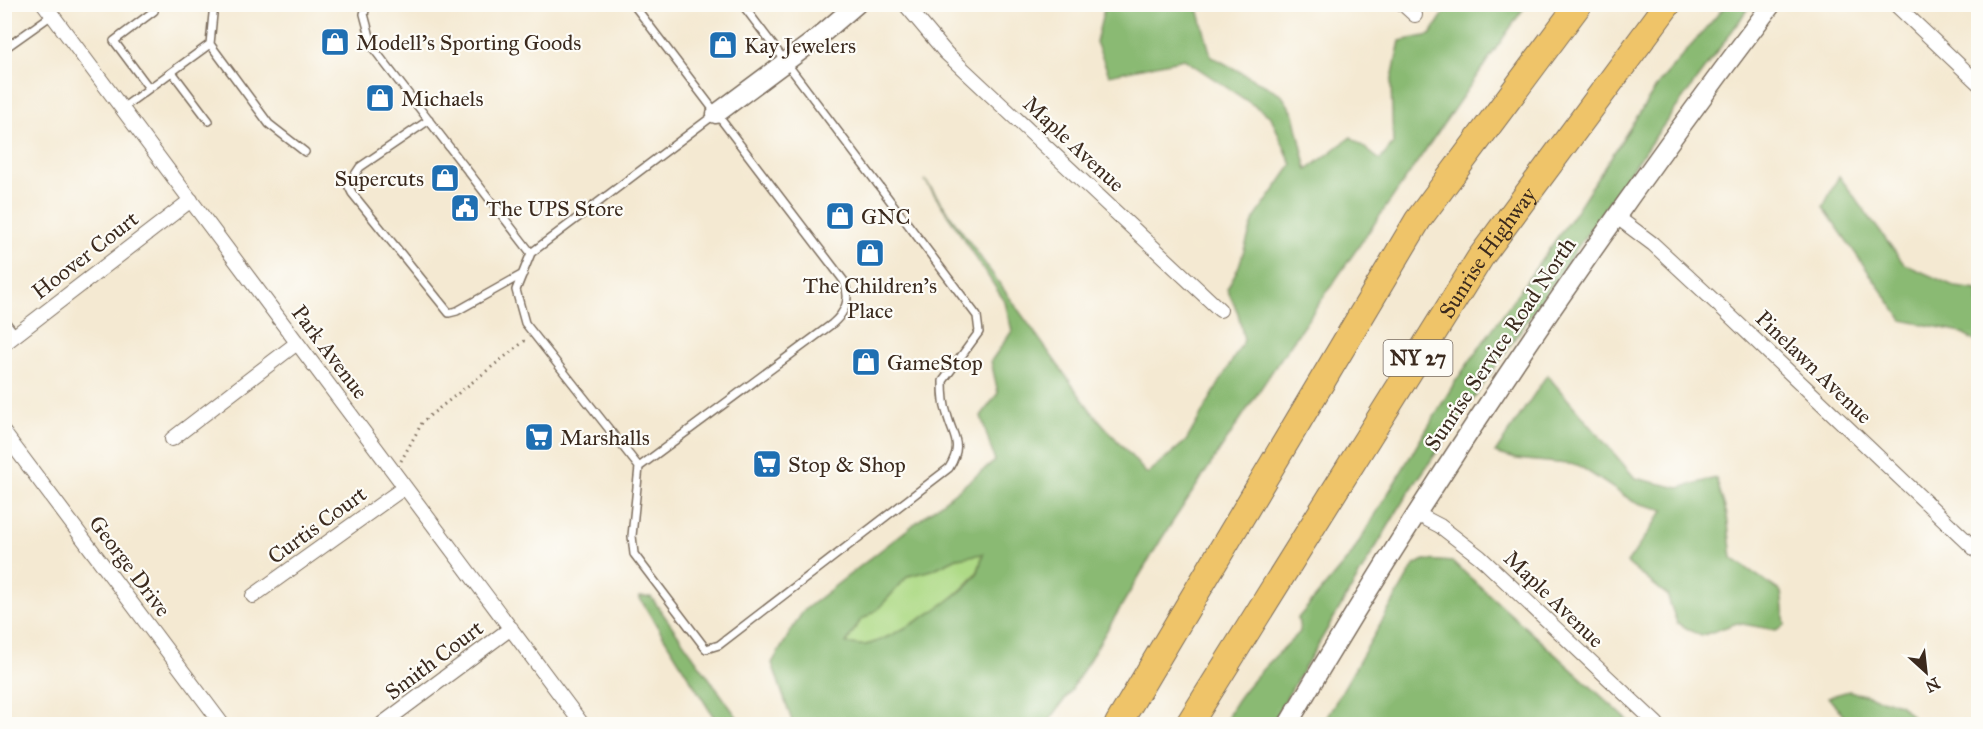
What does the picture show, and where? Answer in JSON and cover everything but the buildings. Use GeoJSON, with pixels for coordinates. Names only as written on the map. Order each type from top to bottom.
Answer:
{"type":"FeatureCollection","features":[{"type":"Feature","properties":{"kind":"highway","name":"NY 27"},"geometry":{"type":"LineString","coordinates":[[1118,724],[1418,220],[1579,4]]}},
{"type":"Feature","properties":{"kind":"highway","name":"Sunrise Highway"},"geometry":{"type":"LineString","coordinates":[[1189,724],[1480,258],[1668,4]]}},
{"type":"Feature","properties":{"kind":"street"},"geometry":{"type":"LineString","coordinates":[[716,114],[785,63],[857,4]]}},
{"type":"Feature","properties":{"kind":"street","name":"Maple Avenue"},"geometry":{"type":"LineString","coordinates":[[905,4],[946,53],[1220,310]]}},
{"type":"Feature","properties":{"kind":"street"},"geometry":{"type":"LineString","coordinates":[[1403,4],[1415,15]]}},
{"type":"Feature","properties":{"kind":"street","name":"Sunrise Service Road North"},"geometry":{"type":"LineString","coordinates":[[1288,724],[1415,513],[1617,217],[1772,4]]}},
{"type":"Feature","properties":{"kind":"street"},"geometry":{"type":"LineString","coordinates":[[1895,4],[1978,83]]}},
{"type":"Feature","properties":{"kind":"street","name":"Park Avenue"},"geometry":{"type":"LineString","coordinates":[[48,10],[582,724]]}},
{"type":"Feature","properties":{"kind":"street","name":"Hoover Court"},"geometry":{"type":"LineString","coordinates":[[4,344],[191,200]]}},
{"type":"Feature","properties":{"kind":"street","name":"Pinelawn Avenue"},"geometry":{"type":"LineString","coordinates":[[1617,217],[1653,244],[1978,552]]}},
{"type":"Feature","properties":{"kind":"street"},"geometry":{"type":"LineString","coordinates":[[172,438],[297,344]]}},
{"type":"Feature","properties":{"kind":"street","name":"George Drive"},"geometry":{"type":"LineString","coordinates":[[4,433],[222,724]]}},
{"type":"Feature","properties":{"kind":"street","name":"Curtis Court"},"geometry":{"type":"LineString","coordinates":[[253,596],[405,487]]}},
{"type":"Feature","properties":{"kind":"street","name":"Maple Avenue"},"geometry":{"type":"LineString","coordinates":[[1415,513],[1440,526],[1480,557],[1657,724]]}},
{"type":"Feature","properties":{"kind":"street","name":"Smith Court"},"geometry":{"type":"LineString","coordinates":[[382,724],[511,628]]}},
{"type":"Feature","properties":{"kind":"lane"},"geometry":{"type":"LineString","coordinates":[[214,4],[210,44],[269,124],[305,152]]}},
{"type":"Feature","properties":{"kind":"lane"},"geometry":{"type":"LineString","coordinates":[[367,4],[364,14],[373,48],[531,253]]}},
{"type":"Feature","properties":{"kind":"lane"},"geometry":{"type":"LineString","coordinates":[[633,4],[844,281],[847,303],[845,310],[832,324],[639,467]]}},
{"type":"Feature","properties":{"kind":"lane"},"geometry":{"type":"LineString","coordinates":[[716,114],[531,253],[516,290],[525,323],[639,467],[632,536],[634,554],[706,649],[719,645],[950,468],[958,454],[957,439],[947,415],[943,381],[980,332],[977,316],[742,4]]}},
{"type":"Feature","properties":{"kind":"lane"},"geometry":{"type":"LineString","coordinates":[[4,50],[48,10]]}},
{"type":"Feature","properties":{"kind":"lane"},"geometry":{"type":"LineString","coordinates":[[149,88],[114,41],[154,11]]}},
{"type":"Feature","properties":{"kind":"lane"},"geometry":{"type":"LineString","coordinates":[[121,109],[210,44]]}},
{"type":"Feature","properties":{"kind":"lane"},"geometry":{"type":"LineString","coordinates":[[172,72],[209,121]]}},
{"type":"Feature","properties":{"kind":"lane"},"geometry":{"type":"LineString","coordinates":[[429,120],[360,167],[348,185],[352,193],[449,313],[466,306],[525,272]]}},
{"type":"Feature","properties":{"kind":"lane"},"geometry":{"type":"LineString","coordinates":[[4,320],[16,335]]}},
{"type":"Feature","properties":{"kind":"path"},"geometry":{"type":"LineString","coordinates":[[394,473],[423,421],[526,340]]}},
{"type":"Feature","properties":{"kind":"green space"},"geometry":{"type":"Polygon","coordinates":[[[1105,5],[1197,5],[1211,56],[1281,94],[1294,114],[1307,170],[1351,137],[1380,160],[1393,144],[1391,83],[1400,41],[1430,35],[1449,5],[1526,5],[1275,367],[1162,538],[1070,692],[1047,724],[793,724],[772,663],[803,611],[995,461],[981,416],[998,393],[991,361],[1012,331],[1005,302],[925,180],[1091,411],[1147,474],[1186,441],[1244,340],[1238,313],[1227,289],[1239,266],[1254,219],[1292,165],[1271,117],[1184,59],[1109,75],[1096,42],[1105,5]],[[983,554],[957,558],[932,570],[908,576],[878,609],[860,621],[846,643],[863,645],[876,642],[944,604],[971,581],[978,572],[983,554]]]}},
{"type":"Feature","properties":{"kind":"green space"},"geometry":{"type":"Polygon","coordinates":[[[1726,5],[1751,5],[1631,170],[1405,498],[1271,724],[1227,724],[1235,702],[1300,632],[1298,618],[1351,555],[1455,382],[1574,214],[1659,83],[1726,5]]]}},
{"type":"Feature","properties":{"kind":"green space"},"geometry":{"type":"Polygon","coordinates":[[[1839,176],[1904,264],[1956,287],[1978,290],[1978,343],[1957,331],[1902,320],[1823,207],[1839,176]]]}},
{"type":"Feature","properties":{"kind":"green space"},"geometry":{"type":"Polygon","coordinates":[[[1547,375],[1635,478],[1679,488],[1716,478],[1727,515],[1732,558],[1781,592],[1785,625],[1776,630],[1737,623],[1701,636],[1677,623],[1667,595],[1627,563],[1664,510],[1634,502],[1578,465],[1516,459],[1495,453],[1547,375]]]}},
{"type":"Feature","properties":{"kind":"green space"},"geometry":{"type":"Polygon","coordinates":[[[983,553],[979,568],[966,585],[940,607],[909,628],[878,642],[863,645],[846,643],[860,621],[878,609],[908,576],[932,570],[957,558],[983,553]]]}},
{"type":"Feature","properties":{"kind":"green space"},"geometry":{"type":"Polygon","coordinates":[[[1425,560],[1453,562],[1632,724],[1323,724],[1415,564],[1425,560]]]}},
{"type":"Feature","properties":{"kind":"green space"},"geometry":{"type":"Polygon","coordinates":[[[639,597],[651,597],[742,724],[718,724],[639,597]]]}},
{"type":"Feature","properties":{"kind":"green space"},"geometry":{"type":"Polygon","coordinates":[[[1849,691],[1900,704],[1919,724],[1850,724],[1828,697],[1849,691]]]}},
{"type":"Feature","properties":{"kind":"place","name":"Modell's Sporting Goods"},"geometry":{"type":"Point","coordinates":[335,42]}},
{"type":"Feature","properties":{"kind":"place","name":"Kay Jewelers"},"geometry":{"type":"Point","coordinates":[723,45]}},
{"type":"Feature","properties":{"kind":"place","name":"Michaels"},"geometry":{"type":"Point","coordinates":[380,98]}},
{"type":"Feature","properties":{"kind":"place","name":"Supercuts"},"geometry":{"type":"Point","coordinates":[445,178]}},
{"type":"Feature","properties":{"kind":"place","name":"The UPS Store"},"geometry":{"type":"Point","coordinates":[465,208]}},
{"type":"Feature","properties":{"kind":"place","name":"GNC"},"geometry":{"type":"Point","coordinates":[840,216]}},
{"type":"Feature","properties":{"kind":"place","name":"The Children's Place"},"geometry":{"type":"Point","coordinates":[870,253]}},
{"type":"Feature","properties":{"kind":"place","name":"GameStop"},"geometry":{"type":"Point","coordinates":[866,362]}},
{"type":"Feature","properties":{"kind":"place","name":"Marshalls"},"geometry":{"type":"Point","coordinates":[539,437]}},
{"type":"Feature","properties":{"kind":"place","name":"Stop & Shop"},"geometry":{"type":"Point","coordinates":[767,464]}}]}
